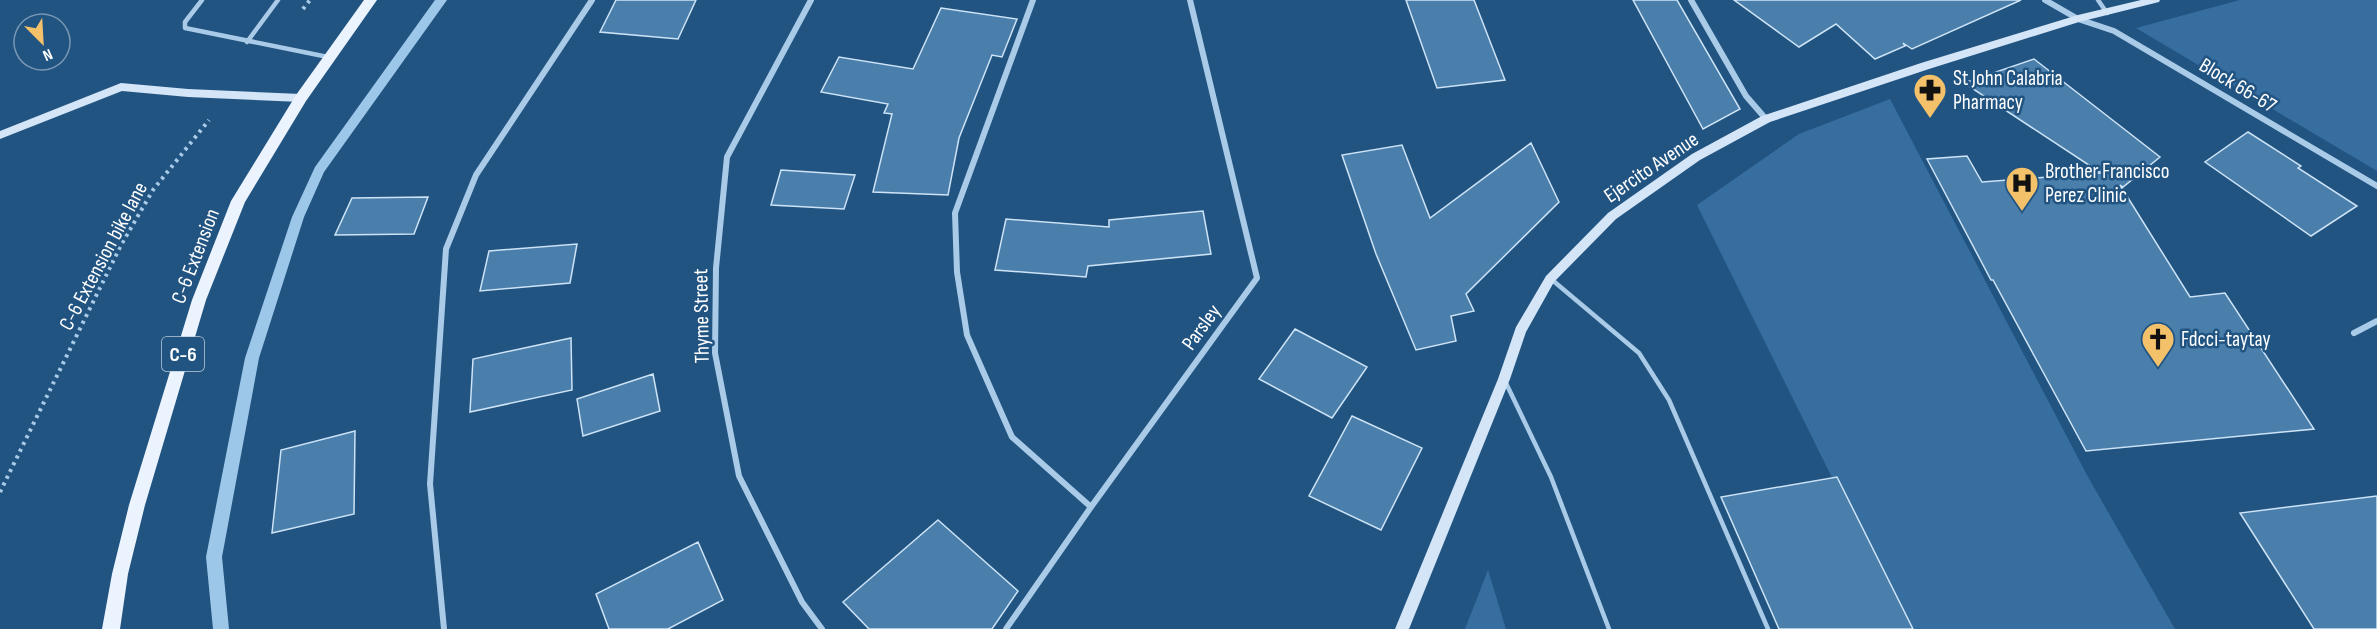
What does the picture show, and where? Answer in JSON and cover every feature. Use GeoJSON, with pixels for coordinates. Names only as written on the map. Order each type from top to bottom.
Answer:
{"type":"FeatureCollection","features":[{"type":"Feature","properties":{"kind":"main road","name":"C-6 Extension"},"geometry":{"type":"LineString","coordinates":[[111,629],[120,574],[137,505],[199,300],[238,201],[301,98],[371,0]]}},
{"type":"Feature","properties":{"kind":"main road","name":"Ejercito Avenue"},"geometry":{"type":"LineString","coordinates":[[1402,629],[1504,379],[1520,331],[1550,279],[1612,216],[1696,157],[1766,119],[1817,100],[2078,19],[2155,0]]}},
{"type":"Feature","properties":{"kind":"main road"},"geometry":{"type":"LineString","coordinates":[[0,135],[121,87],[301,98]]}},
{"type":"Feature","properties":{"kind":"street"},"geometry":{"type":"LineString","coordinates":[[444,629],[430,483],[446,249],[476,175],[592,0]]}},
{"type":"Feature","properties":{"kind":"street","name":"Thyme Street"},"geometry":{"type":"LineString","coordinates":[[811,0],[727,157],[716,268],[715,353],[739,476],[802,602],[822,629]]}},
{"type":"Feature","properties":{"kind":"street"},"geometry":{"type":"LineString","coordinates":[[1033,0],[955,213],[957,272],[967,335],[1012,437],[1090,507]]}},
{"type":"Feature","properties":{"kind":"street","name":"Parsley"},"geometry":{"type":"LineString","coordinates":[[1006,629],[1090,507],[1257,278],[1190,0]]}},
{"type":"Feature","properties":{"kind":"street"},"geometry":{"type":"LineString","coordinates":[[1691,0],[1746,96],[1766,119]]}},
{"type":"Feature","properties":{"kind":"street","name":"Block 66-67"},"geometry":{"type":"LineString","coordinates":[[2045,0],[2078,19],[2114,31],[2377,186]]}},
{"type":"Feature","properties":{"kind":"street"},"geometry":{"type":"LineString","coordinates":[[2354,333],[2377,321]]}},
{"type":"Feature","properties":{"kind":"lane"},"geometry":{"type":"LineString","coordinates":[[202,0],[185,22],[185,28],[329,57]]}},
{"type":"Feature","properties":{"kind":"lane"},"geometry":{"type":"LineString","coordinates":[[247,42],[278,0]]}},
{"type":"Feature","properties":{"kind":"lane"},"geometry":{"type":"LineString","coordinates":[[2098,0],[2107,12]]}},
{"type":"Feature","properties":{"kind":"lane"},"geometry":{"type":"LineString","coordinates":[[1550,279],[1639,352],[1669,400],[1768,629]]}},
{"type":"Feature","properties":{"kind":"lane"},"geometry":{"type":"LineString","coordinates":[[1504,379],[1551,477],[1609,629]]}},
{"type":"Feature","properties":{"kind":"path"},"geometry":{"type":"LineString","coordinates":[[270,46],[310,0]]}},
{"type":"Feature","properties":{"kind":"path","name":"C-6 Extension bike lane"},"geometry":{"type":"LineString","coordinates":[[0,492],[121,245],[153,190],[229,95]]}},
{"type":"Feature","properties":{"kind":"shaded area"},"geometry":{"type":"Polygon","coordinates":[[[2240,0],[2377,0],[2377,171],[2136,28],[2240,0]]]}},
{"type":"Feature","properties":{"kind":"shaded area"},"geometry":{"type":"Polygon","coordinates":[[[1890,99],[2088,477],[2175,629],[1907,629],[1697,205],[1799,134],[1890,99]]]}},
{"type":"Feature","properties":{"kind":"shaded area"},"geometry":{"type":"Polygon","coordinates":[[[1488,570],[1506,629],[1465,629],[1488,570]]]}},
{"type":"Feature","properties":{"kind":"building"},"geometry":{"type":"Polygon","coordinates":[[[616,0],[696,0],[678,39],[600,32],[616,0]]]}},
{"type":"Feature","properties":{"kind":"building"},"geometry":{"type":"Polygon","coordinates":[[[1406,0],[1474,0],[1505,80],[1437,88],[1406,0]]]}},
{"type":"Feature","properties":{"kind":"building"},"geometry":{"type":"Polygon","coordinates":[[[1633,0],[1677,0],[1740,109],[1703,129],[1633,0]]]}},
{"type":"Feature","properties":{"kind":"building"},"geometry":{"type":"Polygon","coordinates":[[[1734,0],[2021,0],[1912,49],[1903,43],[1905,46],[1875,59],[1836,24],[1799,47],[1734,0]]]}},
{"type":"Feature","properties":{"kind":"building"},"geometry":{"type":"Polygon","coordinates":[[[941,8],[1017,19],[1002,57],[992,55],[959,138],[948,195],[873,192],[892,114],[884,113],[888,104],[821,92],[839,57],[913,69],[941,8]]]}},
{"type":"Feature","properties":{"kind":"building"},"geometry":{"type":"Polygon","coordinates":[[[2034,59],[2160,157],[2123,187],[2120,185],[2190,297],[2225,293],[2314,429],[2086,451],[1927,159],[1967,156],[1982,182],[2101,173],[1964,83],[2034,59]]]}},
{"type":"Feature","properties":{"kind":"building"},"geometry":{"type":"Polygon","coordinates":[[[2248,132],[2357,206],[2311,236],[2205,162],[2248,132]]]}},
{"type":"Feature","properties":{"kind":"building"},"geometry":{"type":"Polygon","coordinates":[[[1531,143],[1559,202],[1466,294],[1474,311],[1451,316],[1456,341],[1416,350],[1376,254],[1342,155],[1402,145],[1430,218],[1531,143]]]}},
{"type":"Feature","properties":{"kind":"building"},"geometry":{"type":"Polygon","coordinates":[[[781,170],[855,175],[844,209],[771,205],[781,170]]]}},
{"type":"Feature","properties":{"kind":"building"},"geometry":{"type":"Polygon","coordinates":[[[428,197],[414,234],[335,235],[352,198],[428,197]]]}},
{"type":"Feature","properties":{"kind":"building"},"geometry":{"type":"Polygon","coordinates":[[[1203,211],[1211,254],[1088,266],[1086,277],[995,270],[1006,219],[1109,227],[1109,220],[1203,211]]]}},
{"type":"Feature","properties":{"kind":"building"},"geometry":{"type":"Polygon","coordinates":[[[577,244],[570,283],[480,291],[489,251],[577,244]]]}},
{"type":"Feature","properties":{"kind":"building"},"geometry":{"type":"Polygon","coordinates":[[[1295,329],[1367,367],[1332,418],[1259,379],[1295,329]]]}},
{"type":"Feature","properties":{"kind":"building"},"geometry":{"type":"Polygon","coordinates":[[[571,338],[572,390],[470,412],[473,359],[571,338]]]}},
{"type":"Feature","properties":{"kind":"building"},"geometry":{"type":"Polygon","coordinates":[[[653,374],[660,411],[583,436],[577,399],[653,374]]]}},
{"type":"Feature","properties":{"kind":"building"},"geometry":{"type":"Polygon","coordinates":[[[1352,416],[1422,448],[1381,530],[1309,496],[1352,416]]]}},
{"type":"Feature","properties":{"kind":"building"},"geometry":{"type":"Polygon","coordinates":[[[355,431],[354,514],[272,533],[281,450],[355,431]]]}},
{"type":"Feature","properties":{"kind":"building"},"geometry":{"type":"Polygon","coordinates":[[[1837,477],[1913,629],[1779,629],[1721,497],[1837,477]]]}},
{"type":"Feature","properties":{"kind":"building"},"geometry":{"type":"Polygon","coordinates":[[[2377,496],[2377,629],[2314,629],[2240,513],[2377,496]]]}},
{"type":"Feature","properties":{"kind":"building"},"geometry":{"type":"Polygon","coordinates":[[[938,520],[1018,591],[992,629],[869,629],[843,602],[938,520]]]}},
{"type":"Feature","properties":{"kind":"building"},"geometry":{"type":"Polygon","coordinates":[[[698,542],[723,600],[668,629],[609,629],[596,594],[698,542]]]}},
{"type":"Feature","properties":{"kind":"waterway"},"geometry":{"type":"LineString","coordinates":[[221,629],[214,557],[252,358],[298,217],[319,170],[441,0]]}},
{"type":"Feature","properties":{"kind":"place","name":"St John Calabria Pharmacy"},"geometry":{"type":"Point","coordinates":[1930,119]}},
{"type":"Feature","properties":{"kind":"place","name":"Brother Francisco Perez Clinic"},"geometry":{"type":"Point","coordinates":[2022,212]}},
{"type":"Feature","properties":{"kind":"place","name":"Fdcci-taytay"},"geometry":{"type":"Point","coordinates":[2158,368]}}]}
